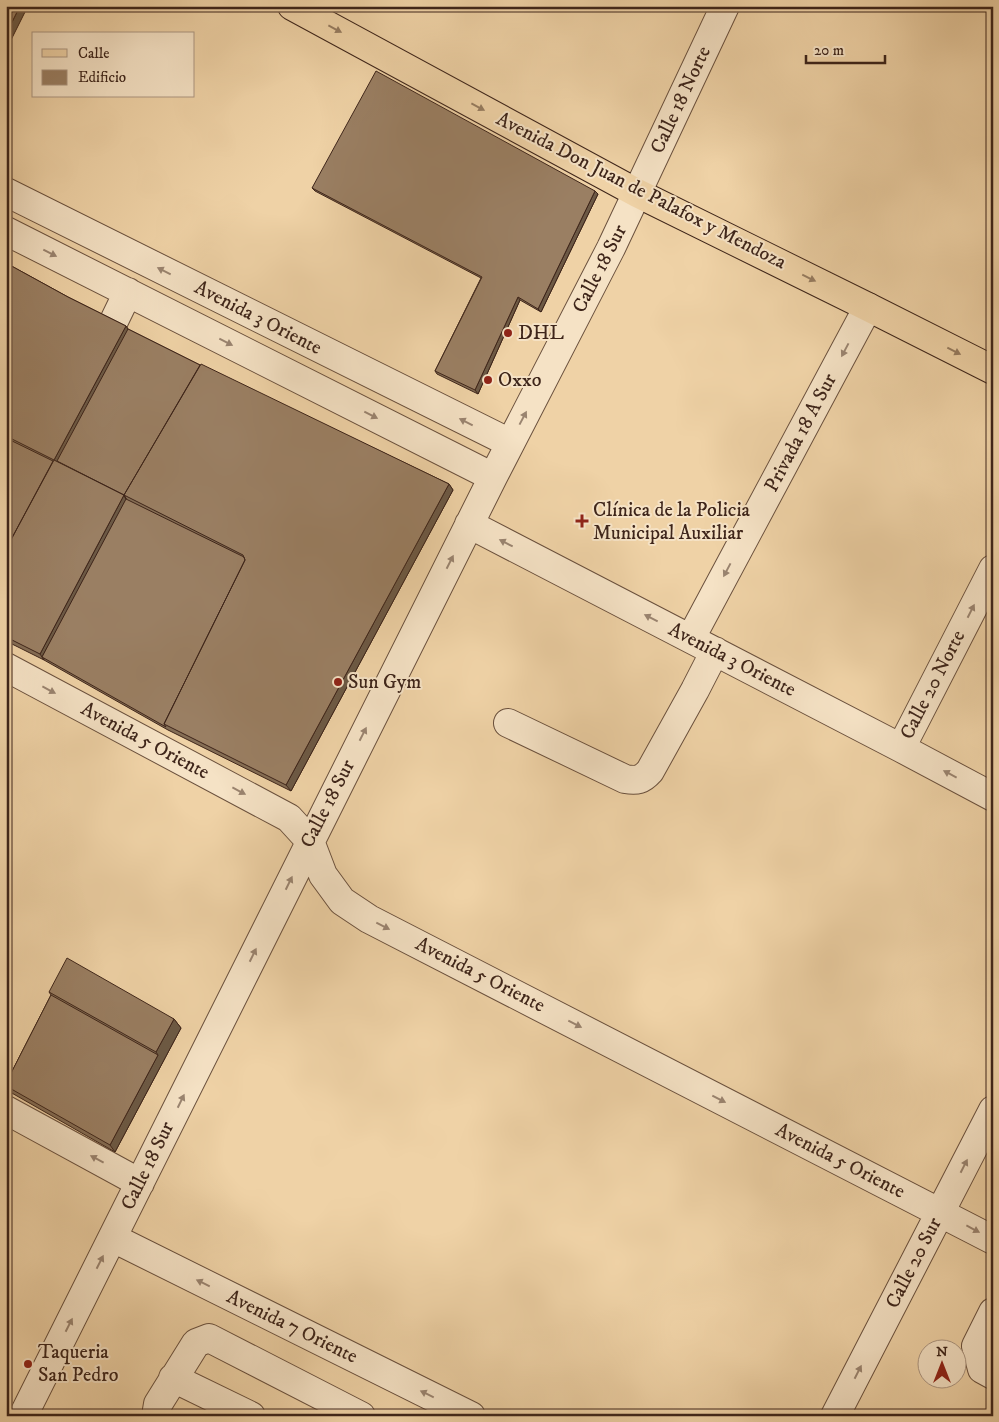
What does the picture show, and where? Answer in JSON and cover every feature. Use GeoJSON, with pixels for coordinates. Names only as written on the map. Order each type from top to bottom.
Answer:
{"type":"FeatureCollection","features":[{"type":"Feature","properties":{"kind":"main road","name":"Avenida Don Juan de Palafox y Mendoza"},"geometry":{"type":"LineString","coordinates":[[292,6],[637,193],[993,370]]}},
{"type":"Feature","properties":{"kind":"street","name":"Calle 18 Norte"},"geometry":{"type":"LineString","coordinates":[[637,193],[725,6]]}},
{"type":"Feature","properties":{"kind":"street","name":"Avenida 3 Oriente"},"geometry":{"type":"LineString","coordinates":[[6,192],[510,444]]}},
{"type":"Feature","properties":{"kind":"street","name":"Calle 18 Sur"},"geometry":{"type":"LineString","coordinates":[[23,1416],[310,840],[611,248],[637,193]]}},
{"type":"Feature","properties":{"kind":"street","name":"Avenida 3 Oriente"},"geometry":{"type":"LineString","coordinates":[[6,231],[493,477]]}},
{"type":"Feature","properties":{"kind":"street"},"geometry":{"type":"LineString","coordinates":[[90,372],[128,292]]}},
{"type":"Feature","properties":{"kind":"street"},"geometry":{"type":"LineString","coordinates":[[199,329],[217,298]]}},
{"type":"Feature","properties":{"kind":"street","name":"Privada 18 A Sur"},"geometry":{"type":"LineString","coordinates":[[691,638],[868,307]]}},
{"type":"Feature","properties":{"kind":"street","name":"Avenida 3 Oriente"},"geometry":{"type":"LineString","coordinates":[[469,524],[993,797]]}},
{"type":"Feature","properties":{"kind":"street","name":"Calle 20 Norte"},"geometry":{"type":"LineString","coordinates":[[901,748],[993,569]]}},
{"type":"Feature","properties":{"kind":"street"},"geometry":{"type":"LineString","coordinates":[[508,724],[625,779],[634,781],[644,778],[650,771],[715,651]]}},
{"type":"Feature","properties":{"kind":"street","name":"Avenida 5 Oriente"},"geometry":{"type":"LineString","coordinates":[[6,667],[290,818],[310,840],[323,875],[342,901],[369,919],[993,1240]]}},
{"type":"Feature","properties":{"kind":"street"},"geometry":{"type":"LineString","coordinates":[[6,1110],[140,1182]]}},
{"type":"Feature","properties":{"kind":"street","name":"Calle 20 Sur"},"geometry":{"type":"LineString","coordinates":[[835,1416],[993,1110]]}},
{"type":"Feature","properties":{"kind":"street","name":"Avenida 7 Oriente"},"geometry":{"type":"LineString","coordinates":[[112,1238],[471,1416]]}},
{"type":"Feature","properties":{"kind":"street"},"geometry":{"type":"LineString","coordinates":[[993,1312],[976,1346],[982,1370],[993,1375]]}},
{"type":"Feature","properties":{"kind":"street"},"geometry":{"type":"LineString","coordinates":[[156,1416],[158,1404],[196,1343],[209,1338],[361,1416]]}},
{"type":"Feature","properties":{"kind":"street"},"geometry":{"type":"LineString","coordinates":[[173,1378],[251,1416]]}},
{"type":"Feature","properties":{"kind":"building"},"geometry":{"type":"Polygon","coordinates":[[[6,6],[20,6],[6,34],[6,6]]]}},
{"type":"Feature","properties":{"kind":"building"},"geometry":{"type":"Polygon","coordinates":[[[376,71],[595,191],[538,309],[518,297],[475,390],[435,371],[482,277],[312,188],[376,71]]]}},
{"type":"Feature","properties":{"kind":"building"},"geometry":{"type":"Polygon","coordinates":[[[6,263],[126,326],[54,460],[6,436],[6,263]]]}},
{"type":"Feature","properties":{"kind":"building"},"geometry":{"type":"Polygon","coordinates":[[[128,329],[200,365],[124,495],[57,461],[128,329]]]}},
{"type":"Feature","properties":{"kind":"building"},"geometry":{"type":"Polygon","coordinates":[[[201,364],[449,484],[286,785],[164,724],[245,560],[243,555],[124,495],[201,364]]]}},
{"type":"Feature","properties":{"kind":"building"},"geometry":{"type":"Polygon","coordinates":[[[6,438],[53,461],[6,549],[6,438]]]}},
{"type":"Feature","properties":{"kind":"building"},"geometry":{"type":"Polygon","coordinates":[[[54,460],[124,495],[40,654],[6,637],[6,549],[54,460]]]}},
{"type":"Feature","properties":{"kind":"building"},"geometry":{"type":"Polygon","coordinates":[[[126,499],[244,557],[245,560],[164,724],[166,727],[42,657],[126,499]]]}},
{"type":"Feature","properties":{"kind":"building"},"geometry":{"type":"Polygon","coordinates":[[[67,958],[174,1019],[156,1052],[49,992],[67,958]]]}},
{"type":"Feature","properties":{"kind":"building"},"geometry":{"type":"Polygon","coordinates":[[[51,995],[158,1055],[110,1145],[6,1086],[51,995]]]}},
{"type":"Feature","properties":{"kind":"place","name":"DHL"},"geometry":{"type":"Point","coordinates":[508,333]}},
{"type":"Feature","properties":{"kind":"place","name":"Oxxo"},"geometry":{"type":"Point","coordinates":[488,380]}},
{"type":"Feature","properties":{"kind":"place","name":"Clínica de la Policia Municipal Auxiliar"},"geometry":{"type":"Point","coordinates":[582,521]}},
{"type":"Feature","properties":{"kind":"place","name":"Sun Gym"},"geometry":{"type":"Point","coordinates":[338,682]}},
{"type":"Feature","properties":{"kind":"place","name":"Taqueria San Pedro"},"geometry":{"type":"Point","coordinates":[28,1364]}}]}
